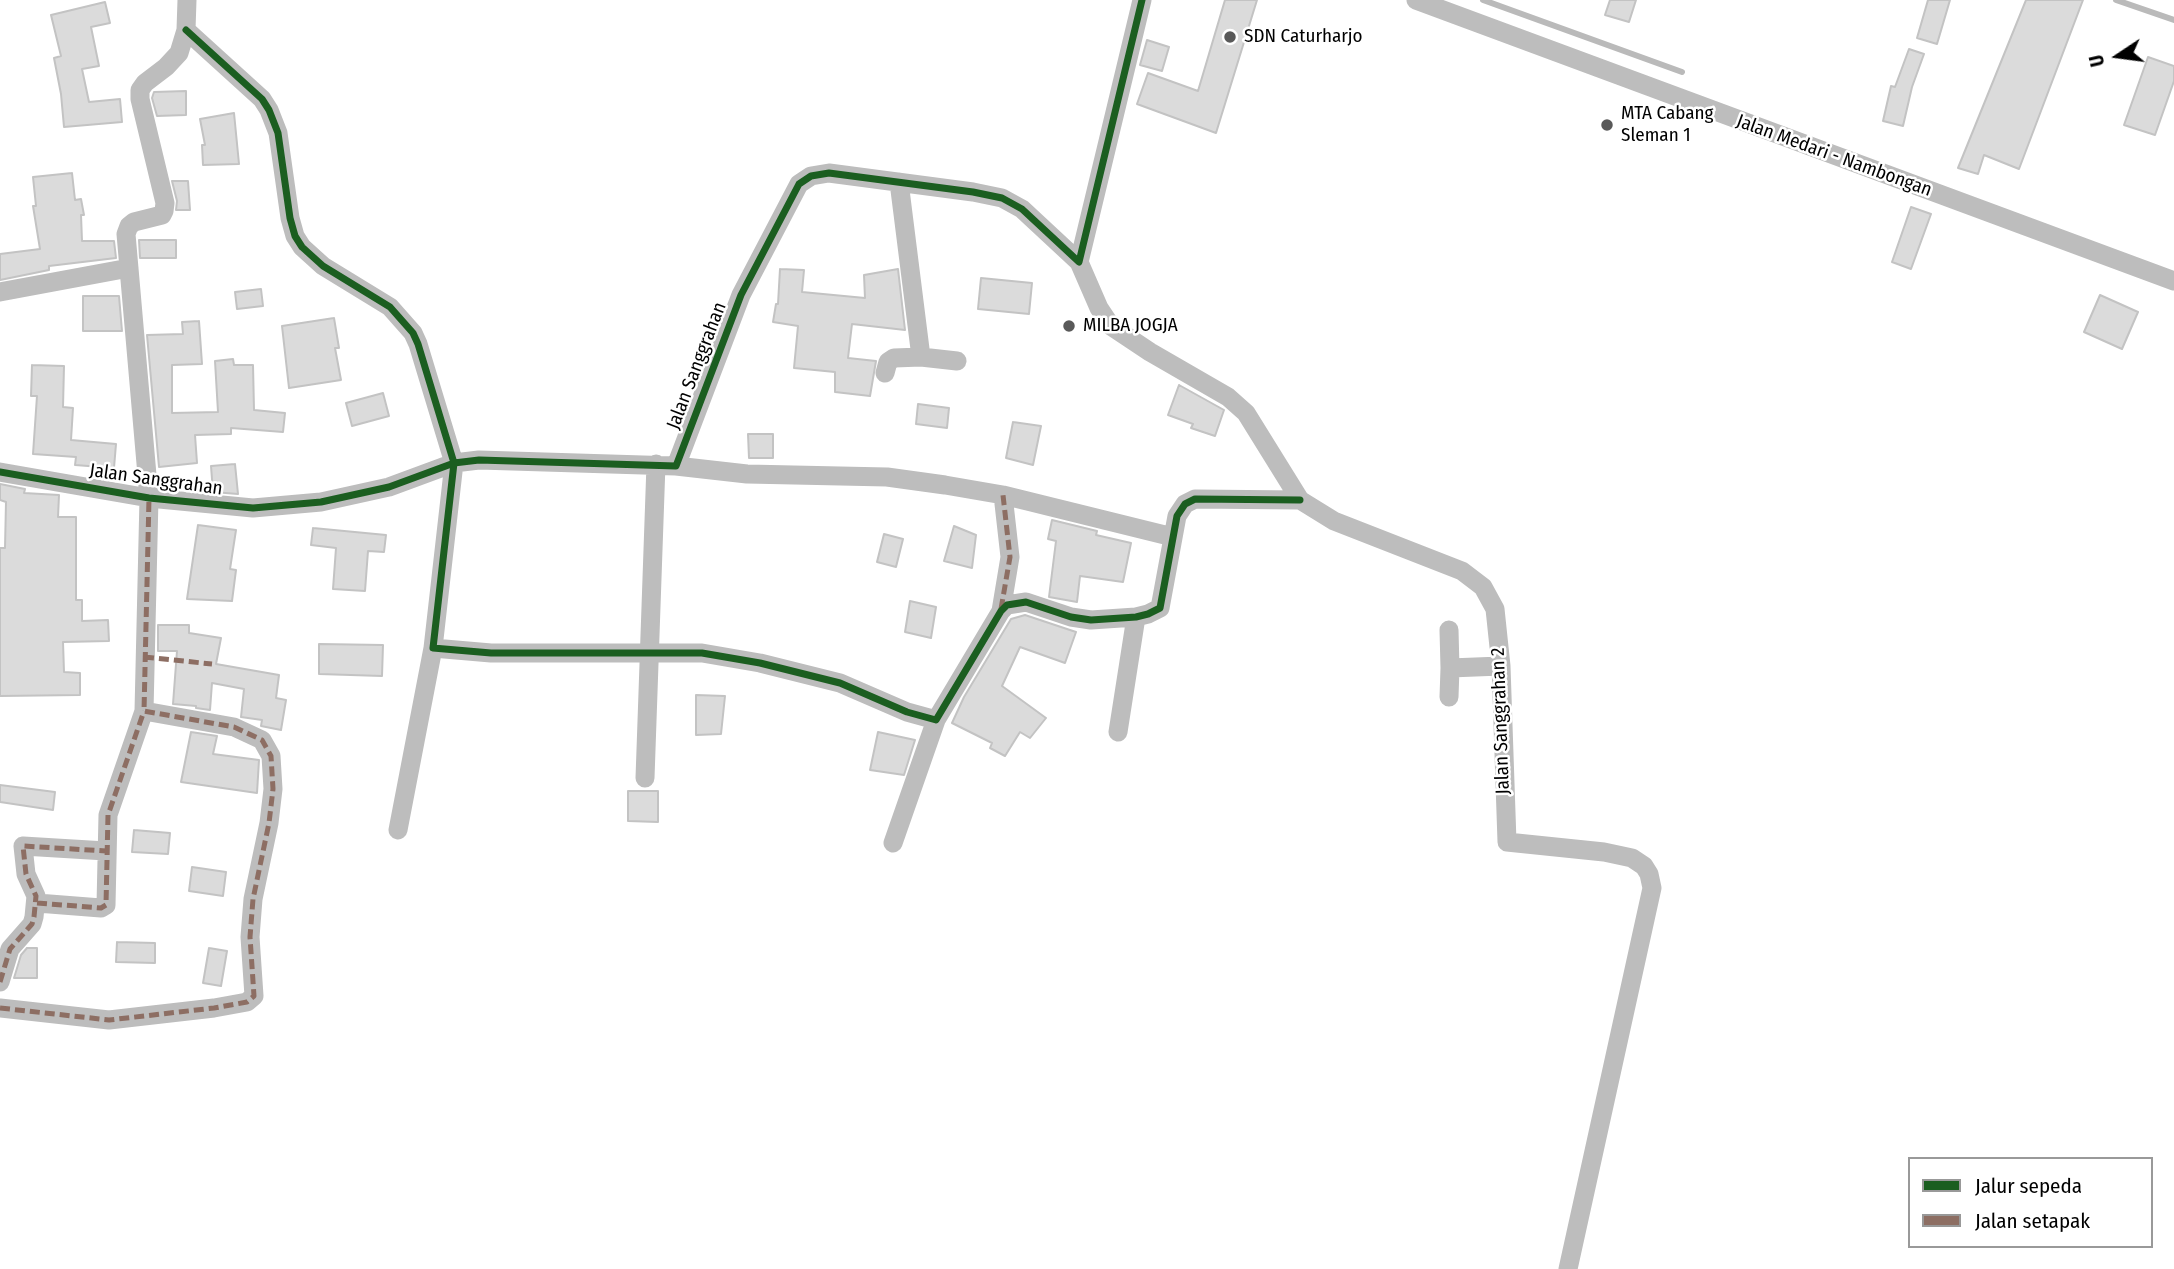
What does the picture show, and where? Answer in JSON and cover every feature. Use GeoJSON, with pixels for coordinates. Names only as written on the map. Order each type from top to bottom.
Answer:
{"type":"FeatureCollection","features":[{"type":"Feature","properties":{"kind":"street"},"geometry":{"type":"LineString","coordinates":[[37,903],[101,908],[106,905],[107,815],[144,711],[149,498],[126,234],[128,226],[134,222],[162,215],[165,203],[140,90],[179,53],[186,30],[187,0]]}},
{"type":"Feature","properties":{"kind":"street"},"geometry":{"type":"LineString","coordinates":[[1079,262],[1142,0]]}},
{"type":"Feature","properties":{"kind":"street","name":"Jalan Medari - Nambongan"},"geometry":{"type":"LineString","coordinates":[[1416,0],[2174,281]]}},
{"type":"Feature","properties":{"kind":"street"},"geometry":{"type":"LineString","coordinates":[[186,30],[262,99],[270,110],[278,133],[289,218],[302,247],[323,265],[390,307],[413,333],[454,463],[433,648],[398,830]]}},
{"type":"Feature","properties":{"kind":"street","name":"Jalan Sanggrahan"},"geometry":{"type":"LineString","coordinates":[[0,472],[149,498],[253,508],[321,502],[389,487],[454,463],[479,460],[666,465],[741,295],[799,184],[811,176],[829,173],[1002,198],[1022,209],[1079,262]]}},
{"type":"Feature","properties":{"kind":"street"},"geometry":{"type":"LineString","coordinates":[[899,182],[921,357]]}},
{"type":"Feature","properties":{"kind":"street","name":"Jalan Sanggrahan 2"},"geometry":{"type":"LineString","coordinates":[[1079,262],[1099,308],[1111,326],[1228,397],[1246,413],[1300,500],[1334,521],[1462,572],[1483,587],[1495,609],[1502,666],[1507,842],[1604,852],[1632,858],[1644,866],[1649,874],[1652,888],[1568,1269]]}},
{"type":"Feature","properties":{"kind":"street"},"geometry":{"type":"LineString","coordinates":[[0,292],[129,268]]}},
{"type":"Feature","properties":{"kind":"street"},"geometry":{"type":"LineString","coordinates":[[885,373],[888,362],[894,358],[957,360]]}},
{"type":"Feature","properties":{"kind":"street"},"geometry":{"type":"LineString","coordinates":[[645,778],[648,654],[666,465],[747,474],[887,477],[1003,495],[1173,537]]}},
{"type":"Feature","properties":{"kind":"street"},"geometry":{"type":"LineString","coordinates":[[892,843],[936,720],[1001,611],[1010,557],[1003,495]]}},
{"type":"Feature","properties":{"kind":"street"},"geometry":{"type":"LineString","coordinates":[[1001,611],[1016,602],[1026,602],[1071,617],[1091,620],[1136,617],[1160,608],[1177,516],[1185,505],[1195,499],[1300,500]]}},
{"type":"Feature","properties":{"kind":"street"},"geometry":{"type":"LineString","coordinates":[[1118,732],[1136,617]]}},
{"type":"Feature","properties":{"kind":"street"},"geometry":{"type":"LineString","coordinates":[[1449,630],[1449,697]]}},
{"type":"Feature","properties":{"kind":"street"},"geometry":{"type":"LineString","coordinates":[[433,648],[491,653],[702,653],[760,663],[840,684],[908,712],[936,720]]}},
{"type":"Feature","properties":{"kind":"street"},"geometry":{"type":"LineString","coordinates":[[1450,668],[1502,666]]}},
{"type":"Feature","properties":{"kind":"street"},"geometry":{"type":"LineString","coordinates":[[0,1008],[108,1020],[214,1008],[247,1002],[254,996],[250,937],[253,899],[269,823],[273,781],[271,756],[262,740],[234,727],[144,711]]}},
{"type":"Feature","properties":{"kind":"street"},"geometry":{"type":"LineString","coordinates":[[0,982],[10,949],[32,924],[37,903],[26,874],[23,846],[106,851]]}},
{"type":"Feature","properties":{"kind":"building","name":"SDN Caturharjo"},"geometry":{"type":"Polygon","coordinates":[[[1225,0],[1257,0],[1216,133],[1137,104],[1148,73],[1198,91],[1225,0]]]}},
{"type":"Feature","properties":{"kind":"building"},"geometry":{"type":"Polygon","coordinates":[[[1610,0],[1636,0],[1629,22],[1605,15],[1610,0]]]}},
{"type":"Feature","properties":{"kind":"building"},"geometry":{"type":"Polygon","coordinates":[[[1928,0],[1950,0],[1937,44],[1917,38],[1928,0]]]}},
{"type":"Feature","properties":{"kind":"building"},"geometry":{"type":"Polygon","coordinates":[[[2026,0],[2083,0],[2019,169],[1984,155],[1978,174],[1958,168],[2026,0]]]}},
{"type":"Feature","properties":{"kind":"building"},"geometry":{"type":"Polygon","coordinates":[[[105,2],[110,23],[91,27],[99,66],[82,69],[89,102],[120,99],[122,122],[64,127],[54,58],[61,56],[51,15],[105,2]]]}},
{"type":"Feature","properties":{"kind":"building"},"geometry":{"type":"Polygon","coordinates":[[[1147,40],[1169,47],[1162,71],[1140,65],[1147,40]]]}},
{"type":"Feature","properties":{"kind":"building"},"geometry":{"type":"Polygon","coordinates":[[[1909,49],[1924,54],[1912,87],[1903,126],[1883,121],[1891,86],[1895,87],[1909,49]]]}},
{"type":"Feature","properties":{"kind":"building"},"geometry":{"type":"Polygon","coordinates":[[[2148,57],[2174,66],[2174,81],[2155,135],[2124,125],[2148,57]]]}},
{"type":"Feature","properties":{"kind":"building"},"geometry":{"type":"Polygon","coordinates":[[[186,91],[186,115],[157,116],[152,98],[154,92],[186,91]]]}},
{"type":"Feature","properties":{"kind":"building"},"geometry":{"type":"Polygon","coordinates":[[[234,113],[239,164],[203,165],[202,145],[205,145],[200,119],[234,113]]]}},
{"type":"Feature","properties":{"kind":"building"},"geometry":{"type":"Polygon","coordinates":[[[72,173],[75,200],[81,199],[84,215],[81,215],[82,241],[114,241],[116,258],[49,266],[49,270],[0,280],[0,254],[40,249],[33,206],[36,206],[33,177],[72,173]]]}},
{"type":"Feature","properties":{"kind":"building"},"geometry":{"type":"Polygon","coordinates":[[[172,181],[188,181],[190,210],[176,210],[177,201],[172,181]]]}},
{"type":"Feature","properties":{"kind":"building"},"geometry":{"type":"Polygon","coordinates":[[[1911,207],[1931,214],[1911,269],[1892,262],[1911,207]]]}},
{"type":"Feature","properties":{"kind":"building"},"geometry":{"type":"Polygon","coordinates":[[[139,240],[176,240],[176,258],[140,258],[139,240]]]}},
{"type":"Feature","properties":{"kind":"building"},"geometry":{"type":"Polygon","coordinates":[[[780,269],[804,270],[802,292],[865,298],[864,275],[898,269],[905,330],[852,324],[848,358],[876,361],[870,396],[835,392],[835,372],[794,368],[798,326],[773,322],[778,304],[780,269]]]}},
{"type":"Feature","properties":{"kind":"building"},"geometry":{"type":"Polygon","coordinates":[[[981,278],[1032,283],[1029,314],[978,309],[981,278]]]}},
{"type":"Feature","properties":{"kind":"building"},"geometry":{"type":"Polygon","coordinates":[[[261,289],[263,306],[237,309],[235,292],[261,289]]]}},
{"type":"Feature","properties":{"kind":"building"},"geometry":{"type":"Polygon","coordinates":[[[2100,295],[2138,312],[2122,349],[2084,332],[2100,295]]]}},
{"type":"Feature","properties":{"kind":"building"},"geometry":{"type":"Polygon","coordinates":[[[83,296],[119,296],[122,331],[83,331],[83,296]]]}},
{"type":"Feature","properties":{"kind":"building"},"geometry":{"type":"Polygon","coordinates":[[[334,318],[339,348],[335,348],[341,380],[289,388],[282,326],[334,318]]]}},
{"type":"Feature","properties":{"kind":"building"},"geometry":{"type":"Polygon","coordinates":[[[199,321],[202,364],[172,365],[172,413],[218,412],[215,361],[233,359],[234,365],[253,365],[254,410],[285,413],[283,432],[231,428],[231,434],[195,435],[197,463],[159,467],[147,335],[183,334],[182,322],[199,321]]]}},
{"type":"Feature","properties":{"kind":"building"},"geometry":{"type":"Polygon","coordinates":[[[32,365],[64,366],[63,407],[73,408],[71,440],[116,444],[114,468],[75,465],[76,457],[33,454],[37,396],[31,396],[32,365]]]}},
{"type":"Feature","properties":{"kind":"building"},"geometry":{"type":"Polygon","coordinates":[[[1179,385],[1224,410],[1215,436],[1191,428],[1193,424],[1168,415],[1179,385]]]}},
{"type":"Feature","properties":{"kind":"building"},"geometry":{"type":"Polygon","coordinates":[[[383,393],[389,416],[352,426],[346,403],[383,393]]]}},
{"type":"Feature","properties":{"kind":"building"},"geometry":{"type":"Polygon","coordinates":[[[918,404],[949,408],[947,428],[916,424],[918,404]]]}},
{"type":"Feature","properties":{"kind":"building"},"geometry":{"type":"Polygon","coordinates":[[[1013,422],[1041,426],[1033,465],[1006,458],[1013,422]]]}},
{"type":"Feature","properties":{"kind":"building"},"geometry":{"type":"Polygon","coordinates":[[[748,434],[773,434],[773,458],[749,458],[748,434]]]}},
{"type":"Feature","properties":{"kind":"building"},"geometry":{"type":"Polygon","coordinates":[[[235,464],[238,494],[213,492],[211,466],[235,464]]]}},
{"type":"Feature","properties":{"kind":"building"},"geometry":{"type":"Polygon","coordinates":[[[0,484],[25,489],[24,493],[59,495],[58,517],[76,517],[76,600],[82,600],[82,621],[108,620],[109,641],[63,642],[64,672],[80,673],[80,695],[0,696],[0,548],[5,548],[6,502],[0,500],[0,484]]]}},
{"type":"Feature","properties":{"kind":"building"},"geometry":{"type":"Polygon","coordinates":[[[1052,520],[1097,531],[1096,535],[1131,543],[1123,582],[1080,576],[1077,602],[1049,597],[1056,541],[1048,539],[1052,520]]]}},
{"type":"Feature","properties":{"kind":"building"},"geometry":{"type":"Polygon","coordinates":[[[198,525],[236,530],[230,569],[236,570],[232,601],[187,599],[198,525]]]}},
{"type":"Feature","properties":{"kind":"building"},"geometry":{"type":"Polygon","coordinates":[[[954,526],[976,535],[972,568],[944,561],[954,526]]]}},
{"type":"Feature","properties":{"kind":"building"},"geometry":{"type":"Polygon","coordinates":[[[313,528],[386,535],[384,552],[368,551],[365,591],[333,589],[336,548],[311,545],[313,528]]]}},
{"type":"Feature","properties":{"kind":"building"},"geometry":{"type":"Polygon","coordinates":[[[884,534],[903,539],[896,567],[877,562],[884,534]]]}},
{"type":"Feature","properties":{"kind":"building"},"geometry":{"type":"Polygon","coordinates":[[[910,601],[936,607],[931,638],[905,632],[910,601]]]}},
{"type":"Feature","properties":{"kind":"building"},"geometry":{"type":"Polygon","coordinates":[[[1025,615],[1076,632],[1065,663],[1020,647],[1002,686],[1046,718],[1030,738],[1020,732],[1005,756],[990,748],[992,743],[952,723],[964,697],[1011,619],[1025,615]]]}},
{"type":"Feature","properties":{"kind":"building"},"geometry":{"type":"Polygon","coordinates":[[[158,625],[189,625],[189,633],[221,638],[216,664],[279,675],[276,698],[286,700],[281,730],[261,726],[262,720],[241,717],[244,689],[212,683],[210,710],[173,704],[177,651],[158,651],[158,625]]]}},
{"type":"Feature","properties":{"kind":"building"},"geometry":{"type":"Polygon","coordinates":[[[319,644],[383,645],[382,676],[319,674],[319,644]]]}},
{"type":"Feature","properties":{"kind":"building"},"geometry":{"type":"Polygon","coordinates":[[[696,695],[725,696],[721,734],[696,735],[696,695]]]}},
{"type":"Feature","properties":{"kind":"building"},"geometry":{"type":"Polygon","coordinates":[[[191,732],[217,736],[213,754],[259,760],[257,793],[181,782],[191,732]]]}},
{"type":"Feature","properties":{"kind":"building"},"geometry":{"type":"Polygon","coordinates":[[[878,732],[915,740],[904,775],[870,770],[878,732]]]}},
{"type":"Feature","properties":{"kind":"building"},"geometry":{"type":"Polygon","coordinates":[[[0,785],[55,792],[53,810],[0,802],[0,785]]]}},
{"type":"Feature","properties":{"kind":"building"},"geometry":{"type":"Polygon","coordinates":[[[628,791],[658,791],[658,822],[628,821],[628,791]]]}},
{"type":"Feature","properties":{"kind":"building"},"geometry":{"type":"Polygon","coordinates":[[[134,830],[170,833],[168,854],[132,852],[134,830]]]}},
{"type":"Feature","properties":{"kind":"building"},"geometry":{"type":"Polygon","coordinates":[[[192,867],[226,872],[223,896],[189,891],[192,867]]]}},
{"type":"Feature","properties":{"kind":"building"},"geometry":{"type":"Polygon","coordinates":[[[117,942],[155,943],[155,963],[116,962],[117,942]]]}},
{"type":"Feature","properties":{"kind":"building"},"geometry":{"type":"Polygon","coordinates":[[[27,948],[37,948],[37,978],[14,978],[21,955],[27,948]]]}},
{"type":"Feature","properties":{"kind":"building"},"geometry":{"type":"Polygon","coordinates":[[[209,948],[227,951],[221,986],[203,983],[209,948]]]}},
{"type":"Feature","properties":{"kind":"waterway"},"geometry":{"type":"LineString","coordinates":[[1483,0],[1682,72]]}},
{"type":"Feature","properties":{"kind":"waterway"},"geometry":{"type":"LineString","coordinates":[[2116,0],[2174,20]]}},
{"type":"Feature","properties":{"kind":"marked path"},"geometry":{"type":"LineString","coordinates":[[1001,609],[1010,557],[1003,495]]}},
{"type":"Feature","properties":{"kind":"marked path"},"geometry":{"type":"LineString","coordinates":[[0,1008],[109,1020],[214,1008],[247,1002],[254,996],[250,937],[253,899],[269,823],[273,789],[271,756],[262,740],[234,727],[144,711],[149,498]]}},
{"type":"Feature","properties":{"kind":"marked path"},"geometry":{"type":"LineString","coordinates":[[144,657],[212,664]]}},
{"type":"Feature","properties":{"kind":"marked path"},"geometry":{"type":"LineString","coordinates":[[37,903],[101,908],[106,905],[108,815],[144,711]]}},
{"type":"Feature","properties":{"kind":"marked path"},"geometry":{"type":"LineString","coordinates":[[0,982],[10,949],[32,924],[34,917],[36,896],[26,874],[23,846],[106,851]]}},
{"type":"Feature","properties":{"kind":"cycle path"},"geometry":{"type":"LineString","coordinates":[[0,472],[149,498],[253,508],[321,502],[389,487],[454,463],[479,460],[676,466],[741,295],[799,184],[811,176],[829,173],[1002,198],[1022,209],[1079,262],[1142,0]]}},
{"type":"Feature","properties":{"kind":"cycle path"},"geometry":{"type":"LineString","coordinates":[[186,30],[262,99],[269,110],[278,133],[290,218],[295,236],[302,247],[323,266],[390,307],[413,333],[418,344],[454,463],[433,648],[491,653],[702,653],[760,663],[840,683],[907,712],[936,720],[1007,605],[1026,602],[1071,617],[1091,620],[1148,614],[1160,608],[1177,516],[1185,504],[1195,499],[1300,500]]}},
{"type":"Feature","properties":{"kind":"place","name":"SDN Caturharjo"},"geometry":{"type":"Point","coordinates":[1230,37]}},
{"type":"Feature","properties":{"kind":"place","name":"MTA Cabang Sleman 1"},"geometry":{"type":"Point","coordinates":[1607,125]}},
{"type":"Feature","properties":{"kind":"place","name":"MILBA JOGJA"},"geometry":{"type":"Point","coordinates":[1069,326]}}]}
